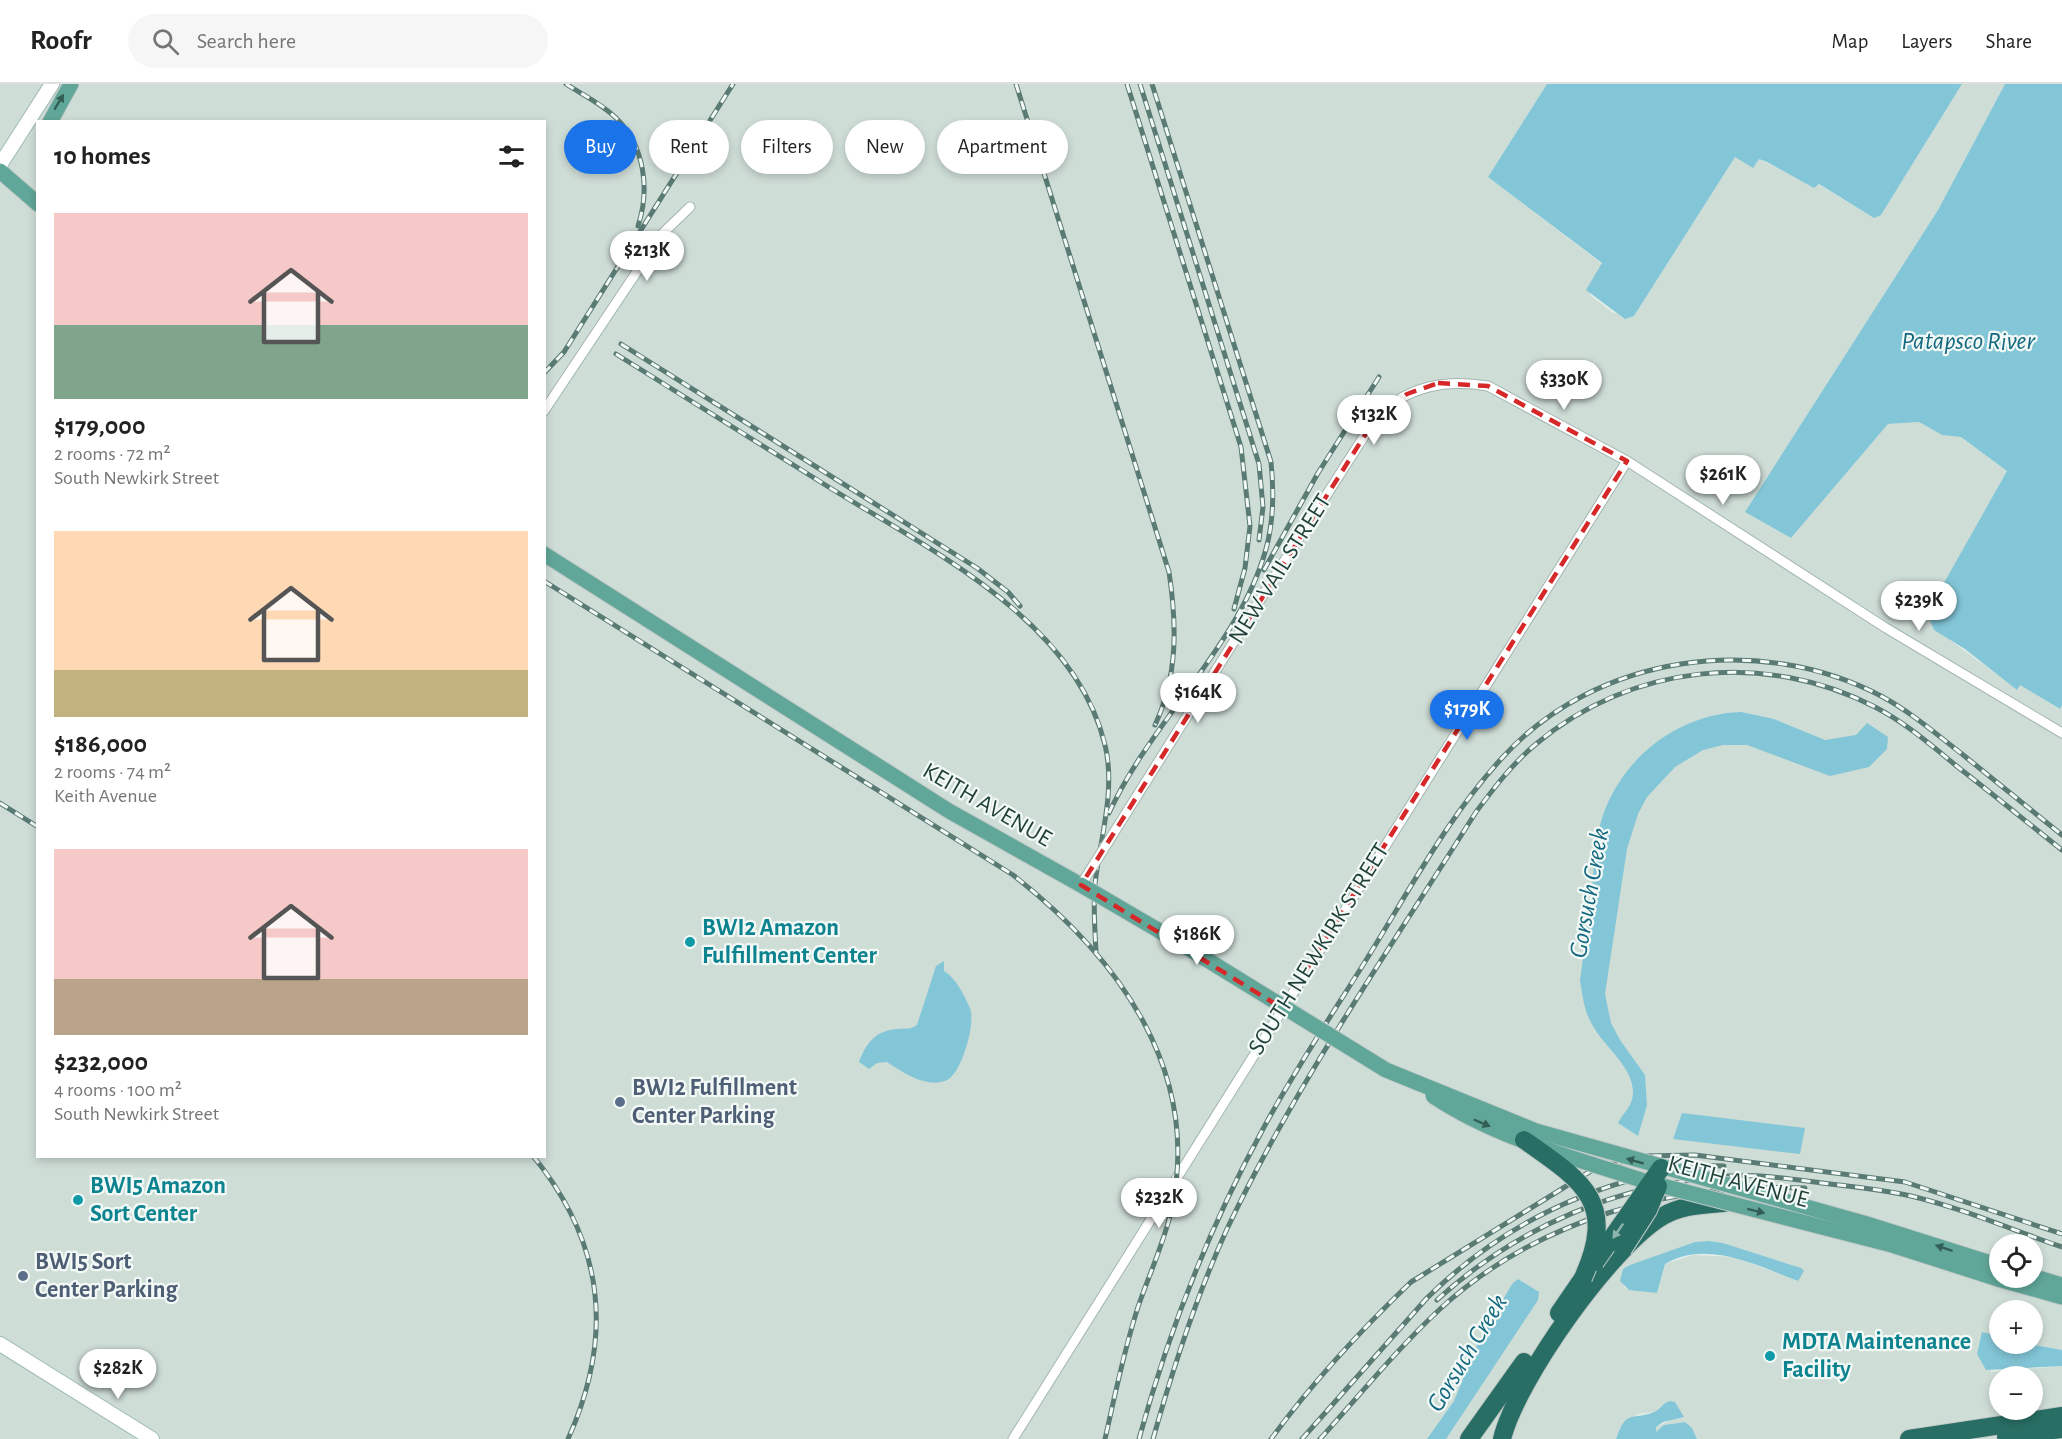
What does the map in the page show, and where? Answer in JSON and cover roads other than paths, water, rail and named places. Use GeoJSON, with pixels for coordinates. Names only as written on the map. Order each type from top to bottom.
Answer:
{"type":"FeatureCollection","features":[{"type":"Feature","properties":{"kind":"highway"},"geometry":{"type":"LineString","coordinates":[[1524,1140],[1575,1178],[1594,1208],[1598,1238],[1583,1278]]}},
{"type":"Feature","properties":{"kind":"highway"},"geometry":{"type":"LineString","coordinates":[[1502,1439],[1513,1406],[1531,1372],[1645,1217],[1657,1179]]}},
{"type":"Feature","properties":{"kind":"highway"},"geometry":{"type":"LineString","coordinates":[[1469,1439],[1583,1278],[1657,1179]]}},
{"type":"Feature","properties":{"kind":"highway"},"geometry":{"type":"LineString","coordinates":[[1623,1249],[1646,1228],[1678,1209],[1724,1203]]}},
{"type":"Feature","properties":{"kind":"highway"},"geometry":{"type":"LineString","coordinates":[[1477,1439],[1508,1385]]}},
{"type":"Feature","properties":{"kind":"highway"},"geometry":{"type":"LineString","coordinates":[[1909,1439],[2062,1416]]}},
{"type":"Feature","properties":{"kind":"highway"},"geometry":{"type":"LineString","coordinates":[[1989,1439],[2062,1429]]}},
{"type":"Feature","properties":{"kind":"main road"},"geometry":{"type":"LineString","coordinates":[[0,165],[52,84]]}},
{"type":"Feature","properties":{"kind":"main road"},"geometry":{"type":"LineString","coordinates":[[51,120],[70,84]]}},
{"type":"Feature","properties":{"kind":"main road"},"geometry":{"type":"LineString","coordinates":[[5,176],[36,202]]}},
{"type":"Feature","properties":{"kind":"main road","name":"KEITH AVENUE"},"geometry":{"type":"LineString","coordinates":[[546,555],[883,770],[999,840],[1082,885],[1175,940],[1376,1064],[1413,1083],[1724,1203],[1989,1270]]}},
{"type":"Feature","properties":{"kind":"main road","name":"KEITH AVENUE"},"geometry":{"type":"LineString","coordinates":[[1413,1083],[1459,1113],[1524,1140],[1657,1179],[1867,1224],[1989,1269]]}},
{"type":"Feature","properties":{"kind":"main road"},"geometry":{"type":"LineString","coordinates":[[2043,1279],[2062,1285]]}},
{"type":"Feature","properties":{"kind":"main road","name":"KEITH AVENUE"},"geometry":{"type":"LineString","coordinates":[[2038,1288],[2062,1297]]}},
{"type":"Feature","properties":{"kind":"main road"},"geometry":{"type":"LineString","coordinates":[[0,1344],[152,1439]]}},
{"type":"Feature","properties":{"kind":"street"},"geometry":{"type":"LineString","coordinates":[[546,408],[667,227],[690,207]]}},
{"type":"Feature","properties":{"kind":"street","name":"NEW VAIL STREET"},"geometry":{"type":"LineString","coordinates":[[1082,885],[1292,549],[1377,416],[1385,409],[1407,394],[1438,383],[1464,382],[1488,386],[1627,461]]}},
{"type":"Feature","properties":{"kind":"street"},"geometry":{"type":"LineString","coordinates":[[1627,461],[1886,628],[2062,733]]}},
{"type":"Feature","properties":{"kind":"street","name":"SOUTH NEWKIRK STREET"},"geometry":{"type":"LineString","coordinates":[[1013,1439],[1283,1005],[1627,461]]}},
{"type":"Feature","properties":{"kind":"street"},"geometry":{"type":"LineString","coordinates":[[1123,907],[1283,1005]]}},
{"type":"Feature","properties":{"kind":"water"},"geometry":{"type":"Polygon","coordinates":[[[1547,84],[1962,84],[1881,215],[1874,218],[1819,184],[1814,188],[1759,159],[1753,168],[1735,157],[1634,316],[1625,319],[1586,290],[1602,263],[1488,177],[1547,84]]]}},
{"type":"Feature","properties":{"kind":"water","name":"Patapsco River"},"geometry":{"type":"Polygon","coordinates":[[[2005,84],[2062,84],[2062,705],[2060,709],[2020,685],[2017,690],[1965,649],[1934,630],[1927,613],[2007,471],[1961,437],[1942,435],[1919,422],[1888,424],[1791,538],[1745,512],[1938,210],[2005,84]]]}},
{"type":"Feature","properties":{"kind":"water","name":"Gorsuch Creek"},"geometry":{"type":"Polygon","coordinates":[[[1741,712],[1774,719],[1825,740],[1856,735],[1867,723],[1888,737],[1887,749],[1869,767],[1830,776],[1747,745],[1723,745],[1703,750],[1675,767],[1647,797],[1638,814],[1627,849],[1605,994],[1611,1023],[1645,1075],[1647,1105],[1638,1136],[1618,1123],[1631,1103],[1632,1084],[1624,1066],[1590,1021],[1580,981],[1598,833],[1608,802],[1620,781],[1652,746],[1672,732],[1694,722],[1717,715],[1741,712]]]}},
{"type":"Feature","properties":{"kind":"water"},"geometry":{"type":"Polygon","coordinates":[[[944,961],[944,971],[959,987],[970,1008],[971,1015],[966,1047],[953,1075],[939,1082],[923,1081],[887,1062],[877,1063],[869,1069],[859,1062],[869,1043],[878,1035],[890,1030],[917,1025],[936,966],[944,961]]]}},
{"type":"Feature","properties":{"kind":"water"},"geometry":{"type":"Polygon","coordinates":[[[1682,1113],[1805,1128],[1800,1154],[1673,1139],[1682,1113]]]}},
{"type":"Feature","properties":{"kind":"water"},"geometry":{"type":"Polygon","coordinates":[[[1695,1242],[1723,1243],[1801,1268],[1804,1271],[1798,1281],[1749,1262],[1715,1254],[1698,1254],[1681,1257],[1665,1264],[1657,1293],[1629,1290],[1620,1281],[1623,1269],[1630,1265],[1695,1242]]]}},
{"type":"Feature","properties":{"kind":"water","name":"Gorsuch Creek"},"geometry":{"type":"Polygon","coordinates":[[[1518,1279],[1539,1292],[1538,1300],[1446,1439],[1427,1439],[1454,1401],[1478,1343],[1512,1284],[1518,1279]]]}},
{"type":"Feature","properties":{"kind":"water"},"geometry":{"type":"Polygon","coordinates":[[[1982,1332],[1989,1334],[1989,1354],[2043,1354],[2043,1346],[2062,1350],[2062,1366],[1989,1366],[1989,1370],[1986,1370],[1977,1354],[1982,1332]]]}},
{"type":"Feature","properties":{"kind":"water"},"geometry":{"type":"Polygon","coordinates":[[[1670,1401],[1675,1402],[1684,1417],[1663,1422],[1656,1427],[1656,1432],[1664,1425],[1685,1422],[1692,1428],[1697,1439],[1616,1439],[1627,1419],[1654,1412],[1670,1401]]]}},
{"type":"Feature","properties":{"kind":"railway"},"geometry":{"type":"LineString","coordinates":[[566,84],[611,113],[626,129],[633,142],[639,155],[644,183],[644,198],[638,226]]}},
{"type":"Feature","properties":{"kind":"railway"},"geometry":{"type":"LineString","coordinates":[[546,371],[564,352],[733,84]]}},
{"type":"Feature","properties":{"kind":"railway"},"geometry":{"type":"LineString","coordinates":[[1016,84],[1169,572],[1174,650],[1168,688],[1155,725]]}},
{"type":"Feature","properties":{"kind":"railway"},"geometry":{"type":"LineString","coordinates":[[1127,84],[1241,447],[1250,526],[1245,568],[1234,609]]}},
{"type":"Feature","properties":{"kind":"railway"},"geometry":{"type":"LineString","coordinates":[[1140,84],[1259,464],[1263,507],[1259,540]]}},
{"type":"Feature","properties":{"kind":"railway"},"geometry":{"type":"LineString","coordinates":[[1109,813],[1147,747],[1216,651],[1236,618],[1253,584],[1266,549],[1273,506],[1271,462],[1152,84]]}},
{"type":"Feature","properties":{"kind":"railway"},"geometry":{"type":"LineString","coordinates":[[621,344],[977,568],[1008,592],[1020,606]]}},
{"type":"Feature","properties":{"kind":"railway"},"geometry":{"type":"LineString","coordinates":[[616,354],[951,562],[993,592],[1030,624],[1063,660],[1089,700],[1105,745],[1108,762],[1108,797],[1094,893],[1096,952]]}},
{"type":"Feature","properties":{"kind":"railway"},"geometry":{"type":"LineString","coordinates":[[1264,570],[1318,473],[1379,377]]}},
{"type":"Feature","properties":{"kind":"railway"},"geometry":{"type":"LineString","coordinates":[[546,582],[1013,875],[1051,907],[1118,981],[1143,1022],[1163,1065],[1175,1112],[1178,1161],[1171,1212],[1133,1323],[1105,1439]]}},
{"type":"Feature","properties":{"kind":"railway"},"geometry":{"type":"LineString","coordinates":[[1139,1439],[1163,1358],[1192,1280],[1243,1166],[1275,1108],[1445,832],[1502,758],[1540,723],[1584,695],[1631,676],[1681,664],[1732,660],[1784,664],[1834,676],[1892,702],[1933,731],[2062,835]]}},
{"type":"Feature","properties":{"kind":"railway"},"geometry":{"type":"LineString","coordinates":[[1153,1439],[1186,1333],[1227,1229],[1313,1069],[1476,812],[1519,760],[1536,744],[1573,717],[1614,696],[1656,682],[1700,674],[1744,673],[1789,677],[1833,689],[1886,713],[1929,743],[2062,850]]}},
{"type":"Feature","properties":{"kind":"railway"},"geometry":{"type":"LineString","coordinates":[[0,803],[36,826]]}},
{"type":"Feature","properties":{"kind":"railway"},"geometry":{"type":"LineString","coordinates":[[1271,1439],[1338,1358],[1411,1282],[1594,1169],[1643,1156],[1695,1155],[1905,1182],[2062,1234]]}},
{"type":"Feature","properties":{"kind":"railway"},"geometry":{"type":"LineString","coordinates":[[534,1158],[557,1189],[575,1223],[588,1257],[595,1292],[596,1328],[592,1364],[583,1401],[568,1439]]}},
{"type":"Feature","properties":{"kind":"railway"},"geometry":{"type":"LineString","coordinates":[[1302,1439],[1427,1298],[1450,1276],[1500,1239],[1554,1209],[1611,1186],[1683,1168],[1724,1166]]}},
{"type":"Feature","properties":{"kind":"railway"},"geometry":{"type":"LineString","coordinates":[[1437,1300],[1502,1250],[1573,1213],[1650,1188],[1689,1180],[1730,1176],[1780,1178],[1911,1196],[1968,1213],[2062,1247]]}},
{"type":"Feature","properties":{"kind":"railway"},"geometry":{"type":"LineString","coordinates":[[1320,1439],[1424,1324],[1479,1277],[1520,1251],[1564,1229],[1610,1212],[1657,1200],[1706,1192],[1755,1188],[1805,1188]]}},
{"type":"Feature","properties":{"kind":"place","name":"BWI2 Amazon Fulfillment Center"},"geometry":{"type":"Point","coordinates":[690,942]}},
{"type":"Feature","properties":{"kind":"place","name":"BWI2 Fulfillment Center Parking"},"geometry":{"type":"Point","coordinates":[620,1102]}},
{"type":"Feature","properties":{"kind":"place","name":"BWI5 Amazon Sort Center"},"geometry":{"type":"Point","coordinates":[78,1200]}},
{"type":"Feature","properties":{"kind":"place","name":"BWI5 Sort Center Parking"},"geometry":{"type":"Point","coordinates":[23,1276]}},
{"type":"Feature","properties":{"kind":"place","name":"MDTA Maintenance Facility"},"geometry":{"type":"Point","coordinates":[1770,1356]}}]}
